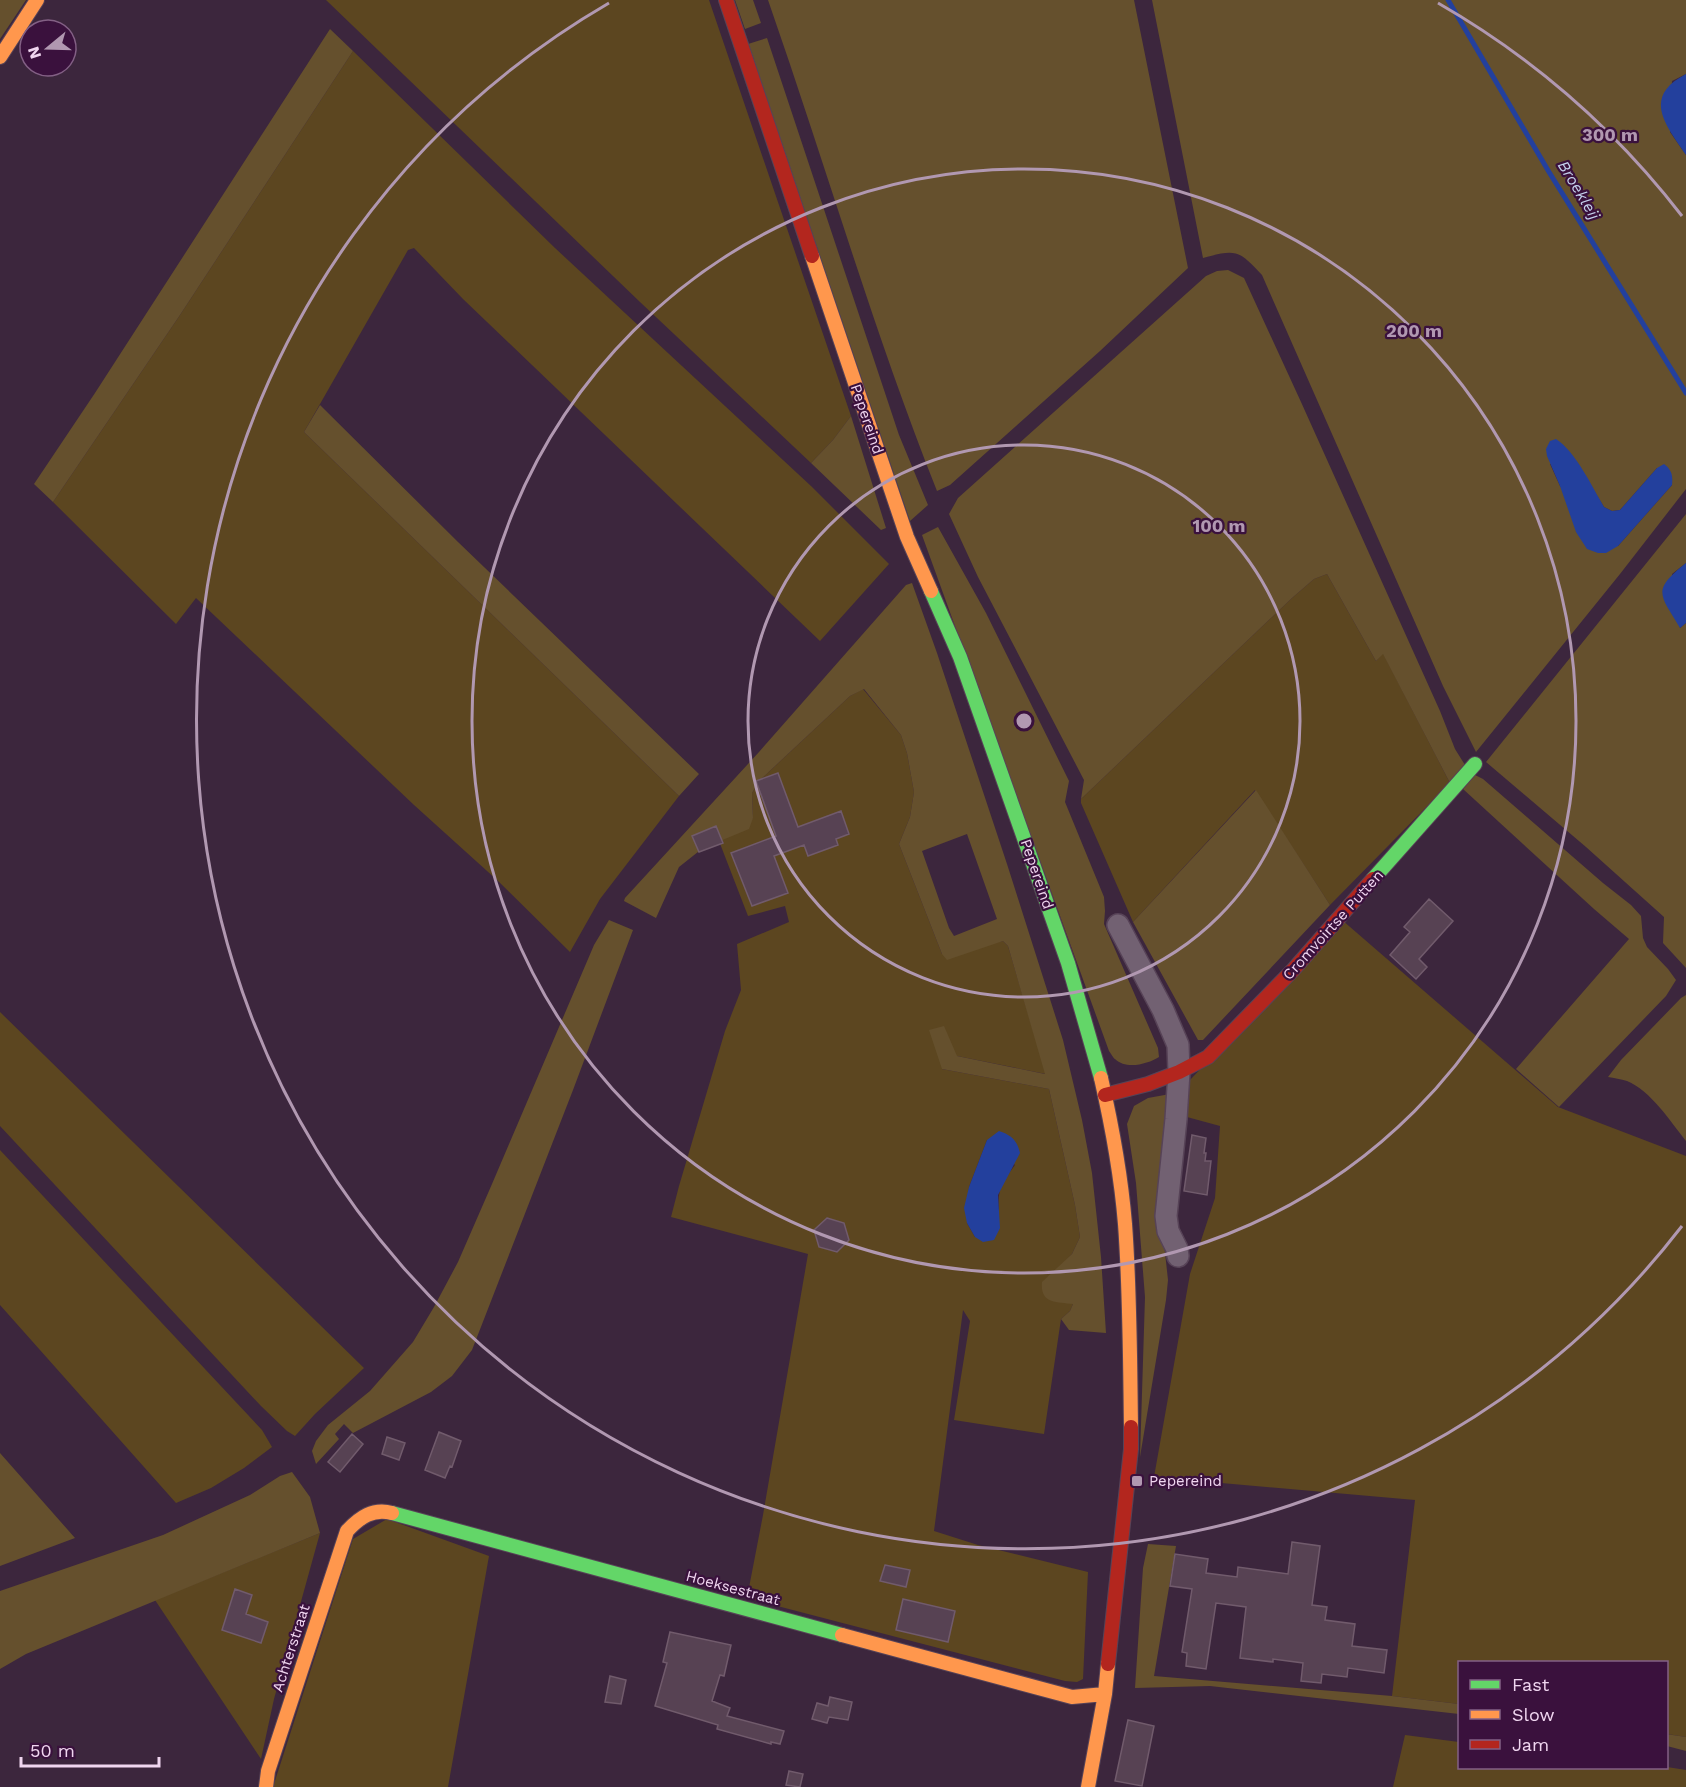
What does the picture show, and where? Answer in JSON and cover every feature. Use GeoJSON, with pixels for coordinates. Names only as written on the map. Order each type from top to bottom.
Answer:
{"type":"FeatureCollection","features":[{"type":"Feature","properties":{"kind":"main road"},"geometry":{"type":"LineString","coordinates":[[0,57],[38,0]]}},
{"type":"Feature","properties":{"kind":"main road","name":"Pepereind"},"geometry":{"type":"LineString","coordinates":[[726,0],[907,537],[960,657],[1068,963],[1098,1064],[1112,1128],[1125,1221],[1130,1301],[1131,1437],[1123,1534],[1105,1694],[1088,1787]]}},
{"type":"Feature","properties":{"kind":"main road","name":"Cromvoirtse Putten"},"geometry":{"type":"LineString","coordinates":[[1105,1095],[1148,1084],[1208,1057],[1293,970],[1475,764]]}},
{"type":"Feature","properties":{"kind":"main road","name":"Hoeksestraat"},"geometry":{"type":"LineString","coordinates":[[355,1522],[376,1510],[385,1511],[1072,1697],[1105,1694]]}},
{"type":"Feature","properties":{"kind":"main road","name":"Achterstraat"},"geometry":{"type":"LineString","coordinates":[[266,1787],[272,1760],[347,1531],[355,1522]]}},
{"type":"Feature","properties":{"kind":"street"},"geometry":{"type":"LineString","coordinates":[[1118,925],[1178,1045],[1176,1119],[1166,1216],[1168,1230],[1178,1256]]}},
{"type":"Feature","properties":{"kind":"shaded area"},"geometry":{"type":"Polygon","coordinates":[[[0,0],[26,0],[0,39],[0,0]]]}},
{"type":"Feature","properties":{"kind":"shaded area"},"geometry":{"type":"Polygon","coordinates":[[[326,0],[709,0],[851,416],[833,440],[811,463],[326,0]]]}},
{"type":"Feature","properties":{"kind":"shaded area"},"geometry":{"type":"Polygon","coordinates":[[[735,0],[753,0],[761,23],[745,29],[735,0]]]}},
{"type":"Feature","properties":{"kind":"shaded area"},"geometry":{"type":"Polygon","coordinates":[[[768,0],[1134,0],[1188,268],[1100,351],[950,485],[937,491],[870,308],[768,0]]]}},
{"type":"Feature","properties":{"kind":"shaded area"},"geometry":{"type":"Polygon","coordinates":[[[1152,0],[1686,0],[1686,74],[1672,81],[1670,132],[1686,155],[1686,489],[1476,752],[1443,686],[1262,275],[1242,256],[1236,254],[1223,253],[1203,258],[1152,0]],[[1575,460],[1550,464],[1560,486],[1618,546],[1672,485],[1657,468],[1620,510],[1612,511],[1604,507],[1575,460]]]}},
{"type":"Feature","properties":{"kind":"shaded area"},"geometry":{"type":"Polygon","coordinates":[[[330,29],[353,51],[180,315],[53,502],[34,484],[330,29]]]}},
{"type":"Feature","properties":{"kind":"shaded area"},"geometry":{"type":"Polygon","coordinates":[[[767,38],[899,435],[928,505],[910,521],[748,44],[767,38]]]}},
{"type":"Feature","properties":{"kind":"shaded area"},"geometry":{"type":"Polygon","coordinates":[[[353,51],[555,248],[811,486],[889,564],[820,641],[463,299],[414,248],[408,250],[304,432],[679,796],[600,899],[570,952],[497,880],[414,805],[196,598],[176,624],[53,502],[180,315],[353,51]]]}},
{"type":"Feature","properties":{"kind":"shaded area"},"geometry":{"type":"Polygon","coordinates":[[[1228,270],[1244,278],[1440,711],[1455,749],[1465,765],[1450,783],[1383,654],[1376,661],[1327,574],[1314,579],[1292,598],[1081,799],[1084,780],[978,577],[949,514],[958,498],[1206,276],[1217,271],[1228,270]]]}},
{"type":"Feature","properties":{"kind":"shaded area"},"geometry":{"type":"Polygon","coordinates":[[[320,405],[458,542],[699,774],[679,796],[304,432],[320,405]]]}},
{"type":"Feature","properties":{"kind":"shaded area"},"geometry":{"type":"Polygon","coordinates":[[[851,416],[886,528],[881,530],[811,463],[833,440],[851,416]]]}},
{"type":"Feature","properties":{"kind":"shaded area"},"geometry":{"type":"Polygon","coordinates":[[[1686,514],[1686,563],[1672,574],[1680,628],[1686,623],[1686,968],[1663,943],[1664,917],[1486,762],[1686,514]]]}},
{"type":"Feature","properties":{"kind":"shaded area"},"geometry":{"type":"Polygon","coordinates":[[[938,527],[986,613],[1069,781],[1065,802],[1104,897],[1104,924],[1158,1048],[1159,1057],[1149,1062],[1137,1065],[1125,1064],[1114,1059],[1109,1051],[922,535],[938,527]]]}},
{"type":"Feature","properties":{"kind":"shaded area"},"geometry":{"type":"Polygon","coordinates":[[[1327,574],[1376,661],[1383,653],[1450,783],[1330,905],[1255,790],[1133,922],[1081,799],[1292,598],[1314,579],[1327,574]]]}},
{"type":"Feature","properties":{"kind":"shaded area"},"geometry":{"type":"Polygon","coordinates":[[[912,583],[937,653],[1063,1040],[1092,1173],[1106,1333],[1069,1330],[1061,1319],[1070,1311],[1073,1304],[1050,1301],[1042,1289],[1042,1282],[1072,1254],[1080,1237],[1049,1089],[942,1069],[929,1030],[944,1026],[957,1056],[1045,1074],[1008,946],[1003,941],[947,960],[942,954],[899,844],[910,817],[914,792],[907,753],[901,735],[864,689],[850,696],[759,781],[752,793],[753,818],[749,829],[703,848],[679,867],[656,918],[624,901],[906,585],[912,583]],[[967,834],[922,851],[949,928],[954,936],[997,919],[967,834]]]}},
{"type":"Feature","properties":{"kind":"shaded area"},"geometry":{"type":"Polygon","coordinates":[[[863,689],[901,735],[907,753],[914,792],[910,817],[899,844],[942,954],[1003,941],[1008,946],[1046,1074],[957,1056],[942,1069],[1049,1089],[1080,1237],[1072,1254],[1062,1265],[1073,1304],[1070,1311],[1061,1319],[1044,1434],[954,1420],[970,1321],[963,1310],[934,1531],[978,1545],[1088,1572],[1083,1679],[1077,1682],[1065,1681],[747,1598],[808,1254],[671,1217],[725,1031],[741,990],[737,944],[789,922],[785,906],[748,916],[719,841],[753,818],[752,793],[759,781],[850,696],[863,689]],[[987,1140],[969,1187],[967,1223],[975,1237],[999,1209],[1002,1186],[1015,1165],[987,1140]]]}},
{"type":"Feature","properties":{"kind":"shaded area"},"geometry":{"type":"Polygon","coordinates":[[[1475,775],[1483,779],[1631,905],[1641,916],[1643,938],[1647,947],[1676,980],[1666,996],[1559,1107],[1516,1069],[1629,939],[1463,789],[1475,775]]]}},
{"type":"Feature","properties":{"kind":"shaded area"},"geometry":{"type":"Polygon","coordinates":[[[1256,790],[1330,905],[1203,1040],[1198,1040],[1133,922],[1256,790]]]}},
{"type":"Feature","properties":{"kind":"shaded area"},"geometry":{"type":"Polygon","coordinates":[[[609,920],[633,930],[472,1350],[452,1376],[431,1392],[353,1433],[344,1424],[335,1434],[339,1439],[316,1464],[312,1451],[316,1441],[328,1425],[370,1391],[413,1342],[434,1307],[458,1262],[594,945],[609,920]]]}},
{"type":"Feature","properties":{"kind":"shaded area"},"geometry":{"type":"Polygon","coordinates":[[[1342,920],[1558,1107],[1686,1156],[1686,1737],[1668,1734],[1668,1661],[1458,1661],[1458,1704],[1392,1696],[1415,1500],[1154,1477],[1190,1274],[1215,1198],[1220,1126],[1187,1117],[1190,1080],[1342,920]]]}},
{"type":"Feature","properties":{"kind":"shaded area"},"geometry":{"type":"Polygon","coordinates":[[[1686,995],[1686,1141],[1660,1107],[1636,1085],[1608,1077],[1621,1060],[1686,995]]]}},
{"type":"Feature","properties":{"kind":"shaded area"},"geometry":{"type":"Polygon","coordinates":[[[0,1012],[364,1368],[295,1436],[261,1406],[0,1126],[0,1012]]]}},
{"type":"Feature","properties":{"kind":"shaded area"},"geometry":{"type":"Polygon","coordinates":[[[1170,1094],[1161,1216],[1168,1280],[1140,1457],[1145,1297],[1136,1183],[1127,1124],[1134,1106],[1148,1098],[1170,1094]]]}},
{"type":"Feature","properties":{"kind":"shaded area"},"geometry":{"type":"Polygon","coordinates":[[[0,1150],[262,1430],[272,1447],[244,1468],[211,1488],[176,1503],[0,1305],[0,1150]]]}},
{"type":"Feature","properties":{"kind":"shaded area"},"geometry":{"type":"Polygon","coordinates":[[[0,1453],[75,1538],[0,1566],[0,1453]]]}},
{"type":"Feature","properties":{"kind":"shaded area"},"geometry":{"type":"Polygon","coordinates":[[[292,1472],[310,1497],[320,1533],[26,1654],[0,1669],[0,1591],[163,1535],[250,1495],[280,1476],[292,1472]]]}},
{"type":"Feature","properties":{"kind":"shaded area"},"geometry":{"type":"Polygon","coordinates":[[[387,1519],[489,1556],[448,1787],[273,1787],[353,1539],[387,1519]]]}},
{"type":"Feature","properties":{"kind":"shaded area"},"geometry":{"type":"Polygon","coordinates":[[[320,1533],[274,1699],[261,1759],[155,1600],[320,1533]]]}},
{"type":"Feature","properties":{"kind":"shaded area"},"geometry":{"type":"Polygon","coordinates":[[[1148,1544],[1176,1546],[1154,1676],[1392,1696],[1458,1704],[1458,1714],[1210,1686],[1135,1688],[1143,1568],[1148,1544]]]}},
{"type":"Feature","properties":{"kind":"shaded area"},"geometry":{"type":"Polygon","coordinates":[[[1668,1734],[1686,1737],[1686,1751],[1668,1746],[1668,1734]]]}},
{"type":"Feature","properties":{"kind":"shaded area"},"geometry":{"type":"Polygon","coordinates":[[[1405,1735],[1458,1742],[1458,1769],[1668,1769],[1668,1767],[1686,1770],[1686,1787],[1393,1787],[1405,1735]]]}},
{"type":"Feature","properties":{"kind":"water"},"geometry":{"type":"Polygon","coordinates":[[[1686,74],[1686,155],[1665,122],[1661,102],[1664,92],[1686,74]]]}},
{"type":"Feature","properties":{"kind":"water"},"geometry":{"type":"Polygon","coordinates":[[[1556,439],[1577,461],[1604,507],[1612,511],[1620,510],[1657,468],[1664,464],[1671,473],[1672,485],[1618,546],[1606,553],[1587,549],[1576,532],[1547,456],[1546,449],[1550,441],[1556,439]]]}},
{"type":"Feature","properties":{"kind":"water"},"geometry":{"type":"Polygon","coordinates":[[[1686,563],[1686,623],[1680,628],[1662,593],[1667,580],[1686,563]]]}},
{"type":"Feature","properties":{"kind":"water"},"geometry":{"type":"Polygon","coordinates":[[[999,1131],[1013,1139],[1020,1153],[998,1195],[1000,1228],[994,1240],[983,1242],[975,1237],[967,1223],[964,1208],[969,1187],[987,1140],[999,1131]]]}},
{"type":"Feature","properties":{"kind":"building"},"geometry":{"type":"Polygon","coordinates":[[[778,773],[798,827],[841,811],[849,834],[836,839],[838,845],[808,856],[804,845],[774,856],[788,893],[752,906],[731,853],[776,836],[756,781],[778,773]]]}},
{"type":"Feature","properties":{"kind":"building"},"geometry":{"type":"Polygon","coordinates":[[[716,826],[723,843],[699,852],[692,836],[716,826]]]}},
{"type":"Feature","properties":{"kind":"building"},"geometry":{"type":"Polygon","coordinates":[[[1429,899],[1453,921],[1419,959],[1427,967],[1416,979],[1390,955],[1410,932],[1404,927],[1429,899]]]}},
{"type":"Feature","properties":{"kind":"building"},"geometry":{"type":"Polygon","coordinates":[[[1192,1135],[1206,1138],[1205,1161],[1211,1161],[1207,1195],[1184,1191],[1192,1135]]]}},
{"type":"Feature","properties":{"kind":"building"},"geometry":{"type":"Polygon","coordinates":[[[827,1218],[844,1223],[849,1240],[837,1252],[819,1247],[814,1230],[827,1218]]]}},
{"type":"Feature","properties":{"kind":"building"},"geometry":{"type":"Polygon","coordinates":[[[439,1432],[461,1441],[452,1467],[450,1466],[445,1478],[425,1470],[439,1432]]]}},
{"type":"Feature","properties":{"kind":"building"},"geometry":{"type":"Polygon","coordinates":[[[352,1434],[363,1444],[340,1472],[328,1462],[352,1434]]]}},
{"type":"Feature","properties":{"kind":"building"},"geometry":{"type":"Polygon","coordinates":[[[387,1437],[405,1443],[399,1460],[382,1454],[387,1437]]]}},
{"type":"Feature","properties":{"kind":"building"},"geometry":{"type":"Polygon","coordinates":[[[1292,1542],[1320,1546],[1312,1605],[1327,1607],[1325,1620],[1355,1624],[1352,1646],[1387,1650],[1384,1673],[1348,1668],[1347,1677],[1322,1674],[1321,1683],[1301,1681],[1303,1663],[1240,1658],[1246,1607],[1216,1603],[1206,1669],[1186,1666],[1187,1653],[1182,1652],[1192,1589],[1170,1586],[1175,1554],[1208,1559],[1206,1573],[1237,1577],[1238,1567],[1288,1574],[1292,1542]]]}},
{"type":"Feature","properties":{"kind":"building"},"geometry":{"type":"Polygon","coordinates":[[[885,1565],[910,1570],[906,1587],[880,1581],[885,1565]]]}},
{"type":"Feature","properties":{"kind":"building"},"geometry":{"type":"Polygon","coordinates":[[[235,1589],[252,1595],[246,1614],[268,1622],[261,1643],[222,1630],[235,1589]]]}},
{"type":"Feature","properties":{"kind":"building"},"geometry":{"type":"Polygon","coordinates":[[[903,1599],[955,1611],[948,1642],[896,1630],[903,1599]]]}},
{"type":"Feature","properties":{"kind":"building"},"geometry":{"type":"Polygon","coordinates":[[[670,1632],[731,1645],[724,1676],[720,1675],[712,1701],[730,1708],[727,1716],[784,1731],[780,1744],[771,1742],[771,1744],[717,1729],[718,1725],[655,1706],[667,1663],[663,1662],[670,1632]]]}},
{"type":"Feature","properties":{"kind":"building"},"geometry":{"type":"Polygon","coordinates":[[[610,1676],[626,1680],[621,1704],[605,1702],[610,1676]]]}},
{"type":"Feature","properties":{"kind":"building"},"geometry":{"type":"Polygon","coordinates":[[[830,1697],[852,1702],[848,1720],[829,1717],[827,1723],[812,1719],[817,1703],[828,1706],[830,1697]]]}},
{"type":"Feature","properties":{"kind":"building"},"geometry":{"type":"Polygon","coordinates":[[[1128,1720],[1154,1726],[1142,1786],[1115,1781],[1128,1720]]]}},
{"type":"Feature","properties":{"kind":"building"},"geometry":{"type":"Polygon","coordinates":[[[789,1771],[803,1774],[800,1787],[786,1785],[789,1771]]]}},
{"type":"Feature","properties":{"kind":"waterway","name":"Broekleij"},"geometry":{"type":"LineString","coordinates":[[1448,0],[1549,172],[1686,393]]}},
{"type":"Feature","properties":{"kind":"traffic: fast"},"geometry":{"type":"LineString","coordinates":[[931,591],[960,657],[1068,963],[1101,1078]]}},
{"type":"Feature","properties":{"kind":"traffic: fast"},"geometry":{"type":"LineString","coordinates":[[1373,879],[1475,764]]}},
{"type":"Feature","properties":{"kind":"traffic: fast"},"geometry":{"type":"LineString","coordinates":[[392,1513],[842,1635]]}},
{"type":"Feature","properties":{"kind":"traffic: slow"},"geometry":{"type":"LineString","coordinates":[[0,57],[37,0]]}},
{"type":"Feature","properties":{"kind":"traffic: slow"},"geometry":{"type":"LineString","coordinates":[[812,256],[907,537],[931,591]]}},
{"type":"Feature","properties":{"kind":"traffic: slow"},"geometry":{"type":"LineString","coordinates":[[1101,1078],[1116,1151],[1125,1224],[1131,1427]]}},
{"type":"Feature","properties":{"kind":"traffic: slow"},"geometry":{"type":"LineString","coordinates":[[266,1787],[268,1771],[347,1531],[367,1515],[379,1512],[392,1513]]}},
{"type":"Feature","properties":{"kind":"traffic: slow"},"geometry":{"type":"LineString","coordinates":[[842,1635],[1072,1697],[1105,1694]]}},
{"type":"Feature","properties":{"kind":"traffic: slow"},"geometry":{"type":"LineString","coordinates":[[1088,1787],[1105,1694],[1108,1664]]}},
{"type":"Feature","properties":{"kind":"traffic: jam"},"geometry":{"type":"LineString","coordinates":[[726,0],[812,256]]}},
{"type":"Feature","properties":{"kind":"traffic: jam"},"geometry":{"type":"LineString","coordinates":[[1105,1095],[1148,1084],[1208,1057],[1293,970],[1373,879]]}},
{"type":"Feature","properties":{"kind":"traffic: jam"},"geometry":{"type":"LineString","coordinates":[[1108,1664],[1131,1449],[1131,1427]]}},
{"type":"Feature","properties":{"kind":"place","name":"Pepereind"},"geometry":{"type":"Point","coordinates":[1137,1481]}}]}
